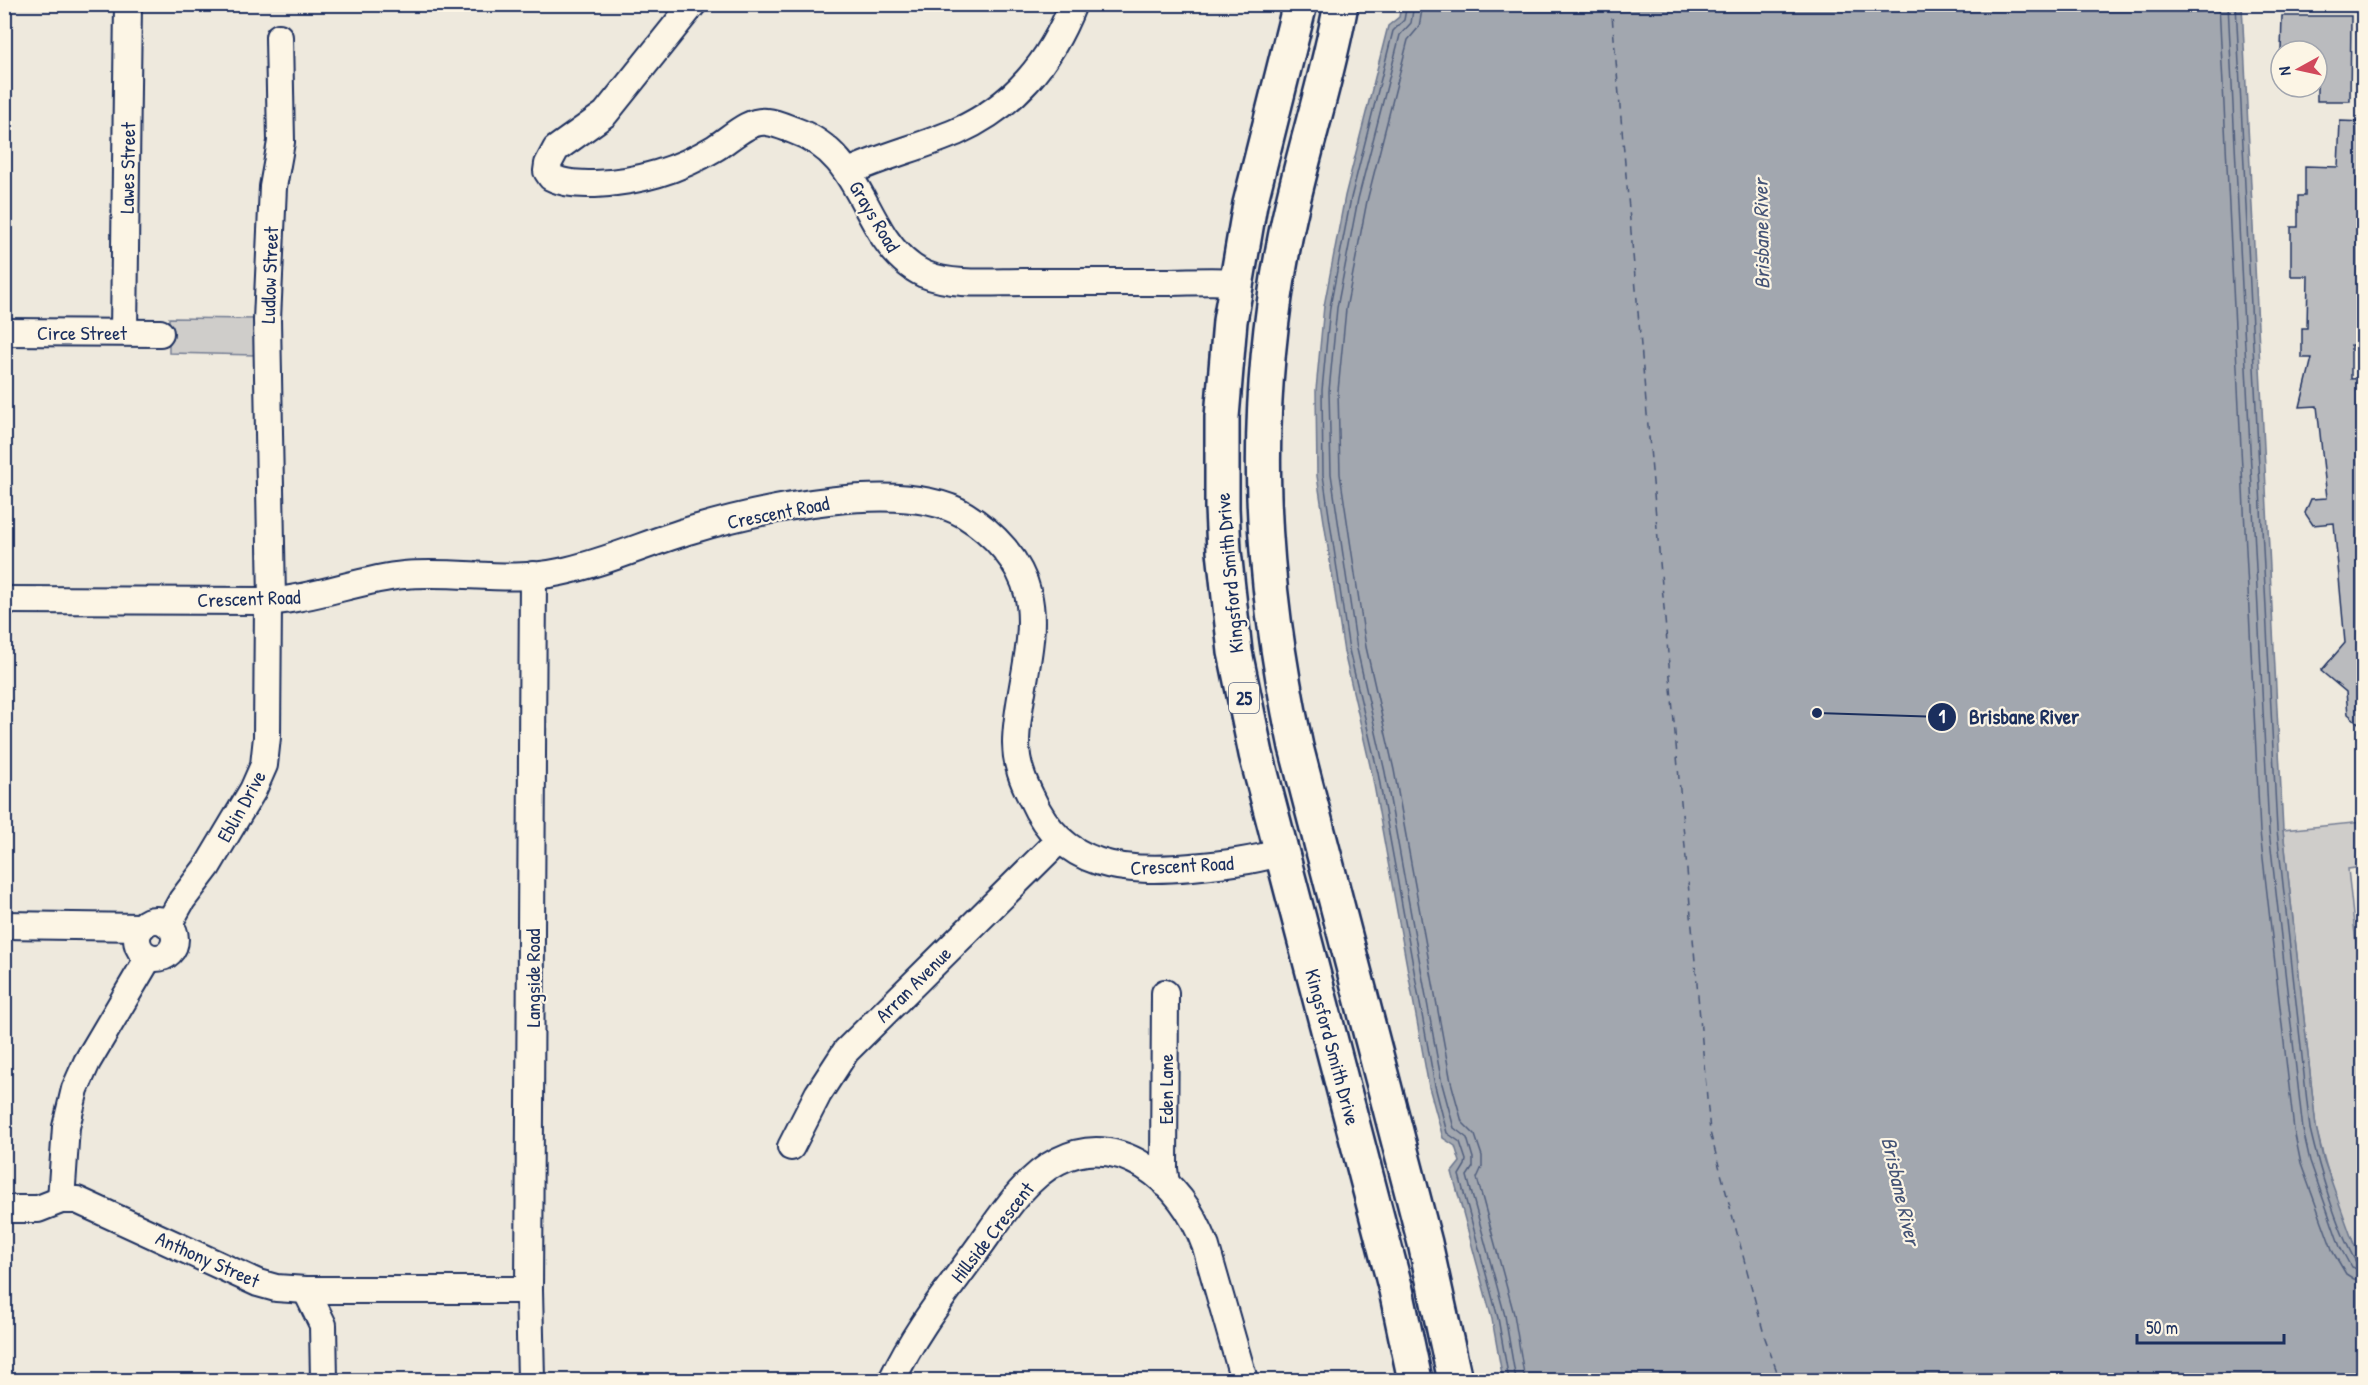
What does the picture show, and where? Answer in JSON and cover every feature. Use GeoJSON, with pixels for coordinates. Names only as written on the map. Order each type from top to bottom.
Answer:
{"type":"FeatureCollection","features":[{"type":"Feature","properties":{"kind":"highway","name":"Kingsford Smith Drive"},"geometry":{"type":"LineString","coordinates":[[1300,4],[1251,204],[1230,321],[1222,417],[1224,551],[1235,652],[1256,754],[1396,1290],[1415,1380]]}},
{"type":"Feature","properties":{"kind":"highway","name":"Kingsford Smith Drive"},"geometry":{"type":"LineString","coordinates":[[1341,4],[1294,193],[1272,324],[1264,405],[1263,464],[1267,572],[1283,688],[1298,758],[1422,1231],[1455,1380]]}},
{"type":"Feature","properties":{"kind":"street","name":"Lawes Street"},"geometry":{"type":"LineString","coordinates":[[124,332],[128,4]]}},
{"type":"Feature","properties":{"kind":"street","name":"Grays Road"},"geometry":{"type":"LineString","coordinates":[[693,4],[605,114],[556,148],[547,169],[549,176],[586,184],[646,179],[693,161],[750,125],[761,121],[782,126],[816,141],[831,151],[849,172],[871,216],[899,256],[918,271],[936,278],[988,282],[1209,280],[1236,282]]}},
{"type":"Feature","properties":{"kind":"street"},"geometry":{"type":"LineString","coordinates":[[849,172],[956,132],[996,108],[1019,90],[1044,63],[1063,30],[1073,4]]}},
{"type":"Feature","properties":{"kind":"street","name":"Ludlow Street"},"geometry":{"type":"LineString","coordinates":[[270,601],[271,514],[267,320],[273,187],[281,142],[279,37]]}},
{"type":"Feature","properties":{"kind":"street","name":"Ludlow Street"},"geometry":{"type":"LineString","coordinates":[[271,514],[283,470],[285,220]]}},
{"type":"Feature","properties":{"kind":"street","name":"Circe Street"},"geometry":{"type":"LineString","coordinates":[[4,332],[160,333]]}},
{"type":"Feature","properties":{"kind":"street","name":"Crescent Road"},"geometry":{"type":"LineString","coordinates":[[4,600],[270,601],[316,595],[366,582],[407,575],[533,575],[561,572],[692,530],[757,513],[831,501],[887,496],[913,498],[942,504],[965,515],[987,532],[1013,558],[1023,576],[1029,599],[1030,630],[1016,744],[1019,770],[1041,817],[1059,840],[1073,850],[1094,859],[1136,870],[1243,862],[1282,852]]}},
{"type":"Feature","properties":{"kind":"street","name":"Langside Road"},"geometry":{"type":"LineString","coordinates":[[531,1380],[529,1290],[533,575]]}},
{"type":"Feature","properties":{"kind":"street","name":"Eblin Drive"},"geometry":{"type":"LineString","coordinates":[[168,925],[248,800],[264,765],[267,737],[270,601]]}},
{"type":"Feature","properties":{"kind":"street","name":"Arran Avenue"},"geometry":{"type":"LineString","coordinates":[[790,1147],[825,1081],[854,1043],[1059,840]]}},
{"type":"Feature","properties":{"kind":"street"},"geometry":{"type":"LineString","coordinates":[[156,921],[168,925],[174,935],[173,946],[161,957],[149,957],[141,951],[138,945],[138,934],[142,927],[149,922],[156,921]]}},
{"type":"Feature","properties":{"kind":"street"},"geometry":{"type":"LineString","coordinates":[[4,925],[142,927]]}},
{"type":"Feature","properties":{"kind":"street"},"geometry":{"type":"LineString","coordinates":[[61,1200],[66,1127],[75,1089],[87,1062],[149,957]]}},
{"type":"Feature","properties":{"kind":"street","name":"Eden Lane"},"geometry":{"type":"LineString","coordinates":[[1165,993],[1164,1169],[1166,1184]]}},
{"type":"Feature","properties":{"kind":"street","name":"Hillside Crescent"},"geometry":{"type":"LineString","coordinates":[[892,1380],[918,1331],[945,1291],[1015,1199],[1036,1176],[1051,1164],[1082,1152],[1113,1152],[1137,1162],[1166,1184],[1183,1201],[1198,1226],[1211,1264],[1244,1380]]}},
{"type":"Feature","properties":{"kind":"street","name":"Anthony Street"},"geometry":{"type":"LineString","coordinates":[[4,1209],[38,1209],[61,1200],[77,1200],[258,1283],[282,1289],[529,1290]]}},
{"type":"Feature","properties":{"kind":"street"},"geometry":{"type":"LineString","coordinates":[[306,1290],[323,1325],[324,1380]]}},
{"type":"Feature","properties":{"kind":"shaded area"},"geometry":{"type":"Polygon","coordinates":[[[169,318],[257,319],[256,355],[169,353],[169,318]]]}},
{"type":"Feature","properties":{"kind":"shaded area"},"geometry":{"type":"Polygon","coordinates":[[[2363,822],[2363,867],[2348,869],[2364,1019],[2363,1263],[2336,1196],[2316,1127],[2283,830],[2363,822]]]}},
{"type":"Feature","properties":{"kind":"water","name":"Brisbane River"},"geometry":{"type":"Polygon","coordinates":[[[1401,5],[2242,5],[2283,830],[2316,1127],[2323,1158],[2353,1242],[2363,1263],[2363,1380],[1503,1380],[1492,1319],[1452,1172],[1460,1162],[1455,1146],[1443,1138],[1429,1087],[1372,774],[1344,652],[1317,476],[1316,390],[1324,306],[1345,196],[1388,26],[1399,17],[1401,5]]]}},
{"type":"Feature","properties":{"kind":"building"},"geometry":{"type":"Polygon","coordinates":[[[2282,16],[2351,16],[2350,101],[2317,101],[2317,99],[2329,99],[2329,39],[2281,39],[2282,16]]]}},
{"type":"Feature","properties":{"kind":"building"},"geometry":{"type":"Polygon","coordinates":[[[2340,121],[2364,122],[2364,345],[2351,345],[2351,379],[2364,378],[2364,728],[2348,714],[2346,692],[2321,671],[2345,643],[2334,523],[2313,525],[2305,513],[2311,499],[2327,498],[2317,406],[2300,407],[2312,358],[2302,358],[2302,328],[2307,328],[2308,276],[2291,276],[2291,227],[2298,227],[2298,196],[2305,196],[2305,166],[2338,167],[2340,121]]]}},
{"type":"Feature","properties":{"kind":"ferry route"},"geometry":{"type":"LineString","coordinates":[[1611,4],[1710,1132],[1765,1338],[1780,1380]]}},
{"type":"Feature","properties":{"kind":"place","name":"Brisbane River"},"geometry":{"type":"Point","coordinates":[1817,713]}}]}
